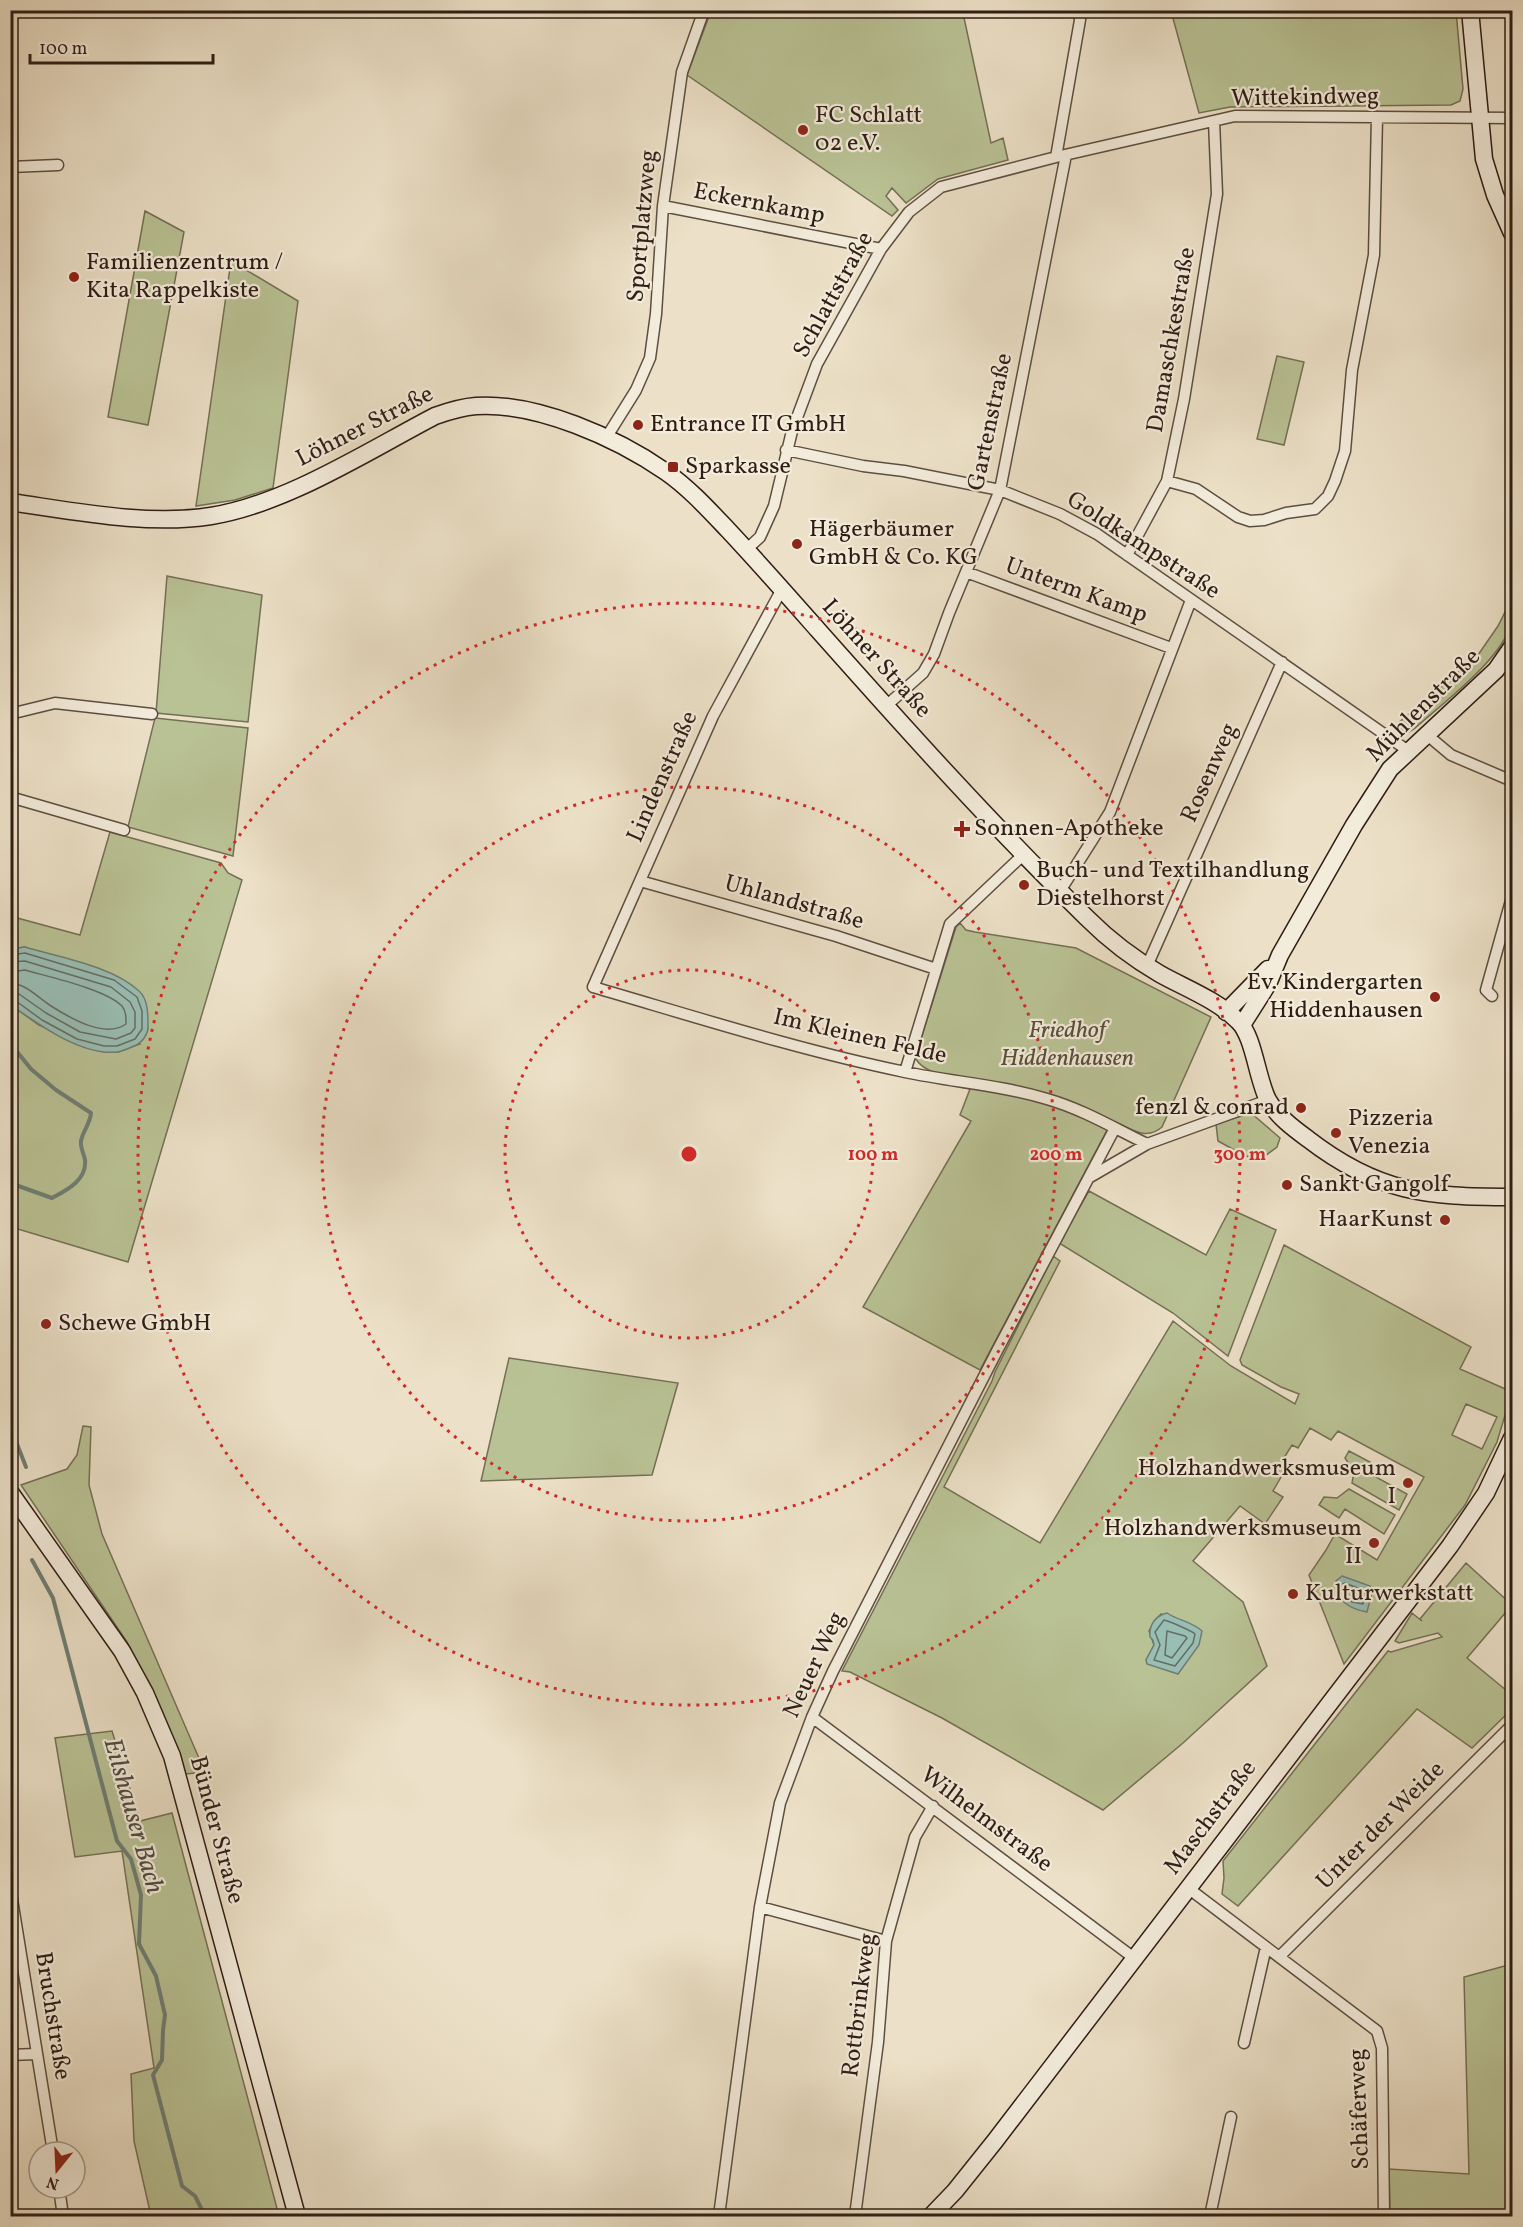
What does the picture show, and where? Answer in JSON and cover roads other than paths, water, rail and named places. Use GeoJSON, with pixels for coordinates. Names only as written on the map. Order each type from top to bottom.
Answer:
{"type":"FeatureCollection","features":[{"type":"Feature","properties":{"kind":"main road"},"geometry":{"type":"LineString","coordinates":[[1470,10],[1484,159],[1495,195],[1512,233]]}},
{"type":"Feature","properties":{"kind":"main road","name":"Löhner Straße"},"geometry":{"type":"LineString","coordinates":[[10,502],[154,519],[184,519],[234,511],[299,487],[435,416],[453,409],[473,406],[503,407],[542,415],[606,438],[667,473],[699,501],[747,549],[886,706],[1024,854],[1092,923],[1147,966],[1226,1012],[1242,1025]]}},
{"type":"Feature","properties":{"kind":"main road","name":"Mühlenstraße"},"geometry":{"type":"LineString","coordinates":[[1242,1025],[1268,984],[1280,955],[1354,825],[1390,769],[1407,750],[1496,670],[1512,647]]}},
{"type":"Feature","properties":{"kind":"main road","name":"Mühlenstraße"},"geometry":{"type":"LineString","coordinates":[[1226,1012],[1261,978],[1280,955]]}},
{"type":"Feature","properties":{"kind":"main road"},"geometry":{"type":"LineString","coordinates":[[1242,1025],[1268,1100],[1289,1125],[1336,1160],[1375,1180],[1399,1189],[1428,1194],[1509,1198]]}},
{"type":"Feature","properties":{"kind":"main road","name":"Maschstraße"},"geometry":{"type":"LineString","coordinates":[[931,2217],[968,2175],[1475,1512],[1512,1438]]}},
{"type":"Feature","properties":{"kind":"main road","name":"Bünder Straße"},"geometry":{"type":"LineString","coordinates":[[10,1492],[122,1652],[160,1726],[174,1767],[297,2217]]}},
{"type":"Feature","properties":{"kind":"street","name":"Sportplatzweg"},"geometry":{"type":"LineString","coordinates":[[606,438],[636,390],[650,358],[656,314],[663,206],[682,72],[705,10]]}},
{"type":"Feature","properties":{"kind":"street"},"geometry":{"type":"LineString","coordinates":[[1061,156],[1080,20],[1079,10]]}},
{"type":"Feature","properties":{"kind":"street","name":"Wittekindweg"},"geometry":{"type":"LineString","coordinates":[[1061,156],[1235,116],[1512,118]]}},
{"type":"Feature","properties":{"kind":"street"},"geometry":{"type":"LineString","coordinates":[[1167,482],[1196,489],[1238,517],[1250,521],[1315,509],[1328,496],[1345,451],[1352,370],[1374,255],[1377,117]]}},
{"type":"Feature","properties":{"kind":"street","name":"Damaschkestraße"},"geometry":{"type":"LineString","coordinates":[[1127,555],[1167,482],[1184,399],[1217,194],[1214,121]]}},
{"type":"Feature","properties":{"kind":"street","name":"Schlattstraße"},"geometry":{"type":"LineString","coordinates":[[747,549],[760,537],[774,506],[786,450],[817,364],[881,249],[909,212],[941,187],[1061,156]]}},
{"type":"Feature","properties":{"kind":"street","name":"Gartenstraße"},"geometry":{"type":"LineString","coordinates":[[886,706],[923,673],[934,654],[1000,490],[1061,156]]}},
{"type":"Feature","properties":{"kind":"street"},"geometry":{"type":"LineString","coordinates":[[10,167],[58,165]]}},
{"type":"Feature","properties":{"kind":"street","name":"Eckernkamp"},"geometry":{"type":"LineString","coordinates":[[663,206],[881,249]]}},
{"type":"Feature","properties":{"kind":"street","name":"Goldkampstraße"},"geometry":{"type":"LineString","coordinates":[[786,450],[1000,490],[1059,514],[1096,534],[1127,555],[1407,750]]}},
{"type":"Feature","properties":{"kind":"street","name":"Unterm Kamp"},"geometry":{"type":"LineString","coordinates":[[966,572],[1171,648]]}},
{"type":"Feature","properties":{"kind":"street","name":"Lindenstraße"},"geometry":{"type":"LineString","coordinates":[[593,987],[713,717],[782,589]]}},
{"type":"Feature","properties":{"kind":"street"},"geometry":{"type":"LineString","coordinates":[[1060,891],[1110,812],[1191,600]]}},
{"type":"Feature","properties":{"kind":"street","name":"Rosenweg"},"geometry":{"type":"LineString","coordinates":[[1147,966],[1282,662]]}},
{"type":"Feature","properties":{"kind":"street"},"geometry":{"type":"LineString","coordinates":[[10,714],[55,703],[152,714]]}},
{"type":"Feature","properties":{"kind":"street"},"geometry":{"type":"LineString","coordinates":[[1426,734],[1451,755],[1512,781]]}},
{"type":"Feature","properties":{"kind":"street"},"geometry":{"type":"LineString","coordinates":[[10,797],[124,830]]}},
{"type":"Feature","properties":{"kind":"street"},"geometry":{"type":"LineString","coordinates":[[905,1072],[950,924],[1024,854]]}},
{"type":"Feature","properties":{"kind":"street","name":"Uhlandstraße"},"geometry":{"type":"LineString","coordinates":[[640,881],[836,936],[936,969]]}},
{"type":"Feature","properties":{"kind":"street"},"geometry":{"type":"LineString","coordinates":[[1492,996],[1486,990],[1512,897]]}},
{"type":"Feature","properties":{"kind":"street","name":"Im Kleinen Felde"},"geometry":{"type":"LineString","coordinates":[[593,987],[760,1035],[905,1072],[1012,1090],[1049,1099],[1115,1128]]}},
{"type":"Feature","properties":{"kind":"street"},"geometry":{"type":"LineString","coordinates":[[1089,1178],[1147,1144],[1268,1100]]}},
{"type":"Feature","properties":{"kind":"street"},"geometry":{"type":"LineString","coordinates":[[1115,1128],[1147,1144]]}},
{"type":"Feature","properties":{"kind":"street","name":"Neuer Weg"},"geometry":{"type":"LineString","coordinates":[[719,2217],[760,1907],[780,1803],[832,1671],[1115,1128]]}},
{"type":"Feature","properties":{"kind":"street","name":"Wilhelmstraße"},"geometry":{"type":"LineString","coordinates":[[812,1717],[1134,1958]]}},
{"type":"Feature","properties":{"kind":"street","name":"Unter der Weide"},"geometry":{"type":"LineString","coordinates":[[1280,1956],[1512,1725]]}},
{"type":"Feature","properties":{"kind":"street","name":"Rottbrinkweg"},"geometry":{"type":"LineString","coordinates":[[855,2217],[878,2042],[886,1941],[915,1837],[933,1806]]}},
{"type":"Feature","properties":{"kind":"street","name":"Bruchstraße"},"geometry":{"type":"LineString","coordinates":[[10,1887],[51,2140]]}},
{"type":"Feature","properties":{"kind":"street","name":"Schäferweg"},"geometry":{"type":"LineString","coordinates":[[1188,1888],[1377,2031],[1381,2040],[1384,2217]]}},
{"type":"Feature","properties":{"kind":"street"},"geometry":{"type":"LineString","coordinates":[[760,1907],[886,1941]]}},
{"type":"Feature","properties":{"kind":"street"},"geometry":{"type":"LineString","coordinates":[[1244,2043],[1266,1947]]}},
{"type":"Feature","properties":{"kind":"street"},"geometry":{"type":"LineString","coordinates":[[10,2055],[36,2054]]}},
{"type":"Feature","properties":{"kind":"street"},"geometry":{"type":"LineString","coordinates":[[1210,2217],[1231,2117]]}},
{"type":"Feature","properties":{"kind":"street"},"geometry":{"type":"LineString","coordinates":[[61,2200],[63,2217]]}},
{"type":"Feature","properties":{"kind":"water"},"geometry":{"type":"Polygon","coordinates":[[[25,947],[101,969],[128,982],[142,994],[146,1002],[148,1028],[144,1038],[137,1045],[117,1052],[89,1049],[61,1037],[11,1005],[11,949],[25,947]]]}},
{"type":"Feature","properties":{"kind":"water"},"geometry":{"type":"Polygon","coordinates":[[[1342,1576],[1370,1586],[1372,1592],[1367,1612],[1349,1606],[1340,1598],[1336,1581],[1342,1576]]]}},
{"type":"Feature","properties":{"kind":"water"},"geometry":{"type":"Polygon","coordinates":[[[1167,1613],[1202,1631],[1199,1645],[1178,1674],[1147,1664],[1146,1660],[1154,1645],[1150,1637],[1152,1625],[1159,1616],[1167,1613]]]}},
{"type":"Feature","properties":{"kind":"waterway","name":"Eilshauser Bach"},"geometry":{"type":"LineString","coordinates":[[10,1043],[31,1069],[56,1090],[91,1113],[81,1141],[85,1167],[75,1184],[52,1198],[10,1183]]}},
{"type":"Feature","properties":{"kind":"waterway","name":"Eilshauser Bach"},"geometry":{"type":"LineString","coordinates":[[10,1426],[26,1467]]}},
{"type":"Feature","properties":{"kind":"waterway","name":"Eilshauser Bach"},"geometry":{"type":"LineString","coordinates":[[32,1560],[53,1598],[117,1841],[131,1859],[141,1895],[139,1944],[156,1976],[165,2015],[162,2060],[153,2075],[182,2186],[195,2196],[205,2216]]}},
{"type":"Feature","properties":{"kind":"place","name":"FC Schlatt 02 e.V."},"geometry":{"type":"Point","coordinates":[803,130]}},
{"type":"Feature","properties":{"kind":"place","name":"Familienzentrum / Kita Rappelkiste"},"geometry":{"type":"Point","coordinates":[74,277]}},
{"type":"Feature","properties":{"kind":"place","name":"Entrance IT GmbH"},"geometry":{"type":"Point","coordinates":[638,425]}},
{"type":"Feature","properties":{"kind":"place","name":"Sparkasse"},"geometry":{"type":"Point","coordinates":[673,467]}},
{"type":"Feature","properties":{"kind":"place","name":"Hägerbäumer GmbH & Co. KG"},"geometry":{"type":"Point","coordinates":[797,544]}},
{"type":"Feature","properties":{"kind":"place","name":"Sonnen-Apotheke"},"geometry":{"type":"Point","coordinates":[962,829]}},
{"type":"Feature","properties":{"kind":"place","name":"Buch- und Textilhandlung Diestelhorst"},"geometry":{"type":"Point","coordinates":[1024,885]}},
{"type":"Feature","properties":{"kind":"place","name":"Ev. Kindergarten Hiddenhausen"},"geometry":{"type":"Point","coordinates":[1435,997]}},
{"type":"Feature","properties":{"kind":"place","name":"fenzl & conrad"},"geometry":{"type":"Point","coordinates":[1301,1108]}},
{"type":"Feature","properties":{"kind":"place","name":"Pizzeria Venezia"},"geometry":{"type":"Point","coordinates":[1336,1133]}},
{"type":"Feature","properties":{"kind":"place","name":"Sankt Gangolf"},"geometry":{"type":"Point","coordinates":[1287,1185]}},
{"type":"Feature","properties":{"kind":"place","name":"HaarKunst"},"geometry":{"type":"Point","coordinates":[1445,1220]}},
{"type":"Feature","properties":{"kind":"place","name":"Schewe GmbH"},"geometry":{"type":"Point","coordinates":[46,1324]}},
{"type":"Feature","properties":{"kind":"place","name":"Holzhandwerksmuseum I"},"geometry":{"type":"Point","coordinates":[1408,1483]}},
{"type":"Feature","properties":{"kind":"place","name":"Holzhandwerksmuseum II"},"geometry":{"type":"Point","coordinates":[1374,1543]}},
{"type":"Feature","properties":{"kind":"place","name":"Kulturwerkstatt"},"geometry":{"type":"Point","coordinates":[1293,1594]}},
{"type":"Feature","properties":{"kind":"park label","name":"Friedhof Hiddenhausen"},"geometry":{"type":"Point","coordinates":[1067,1045]}}]}
